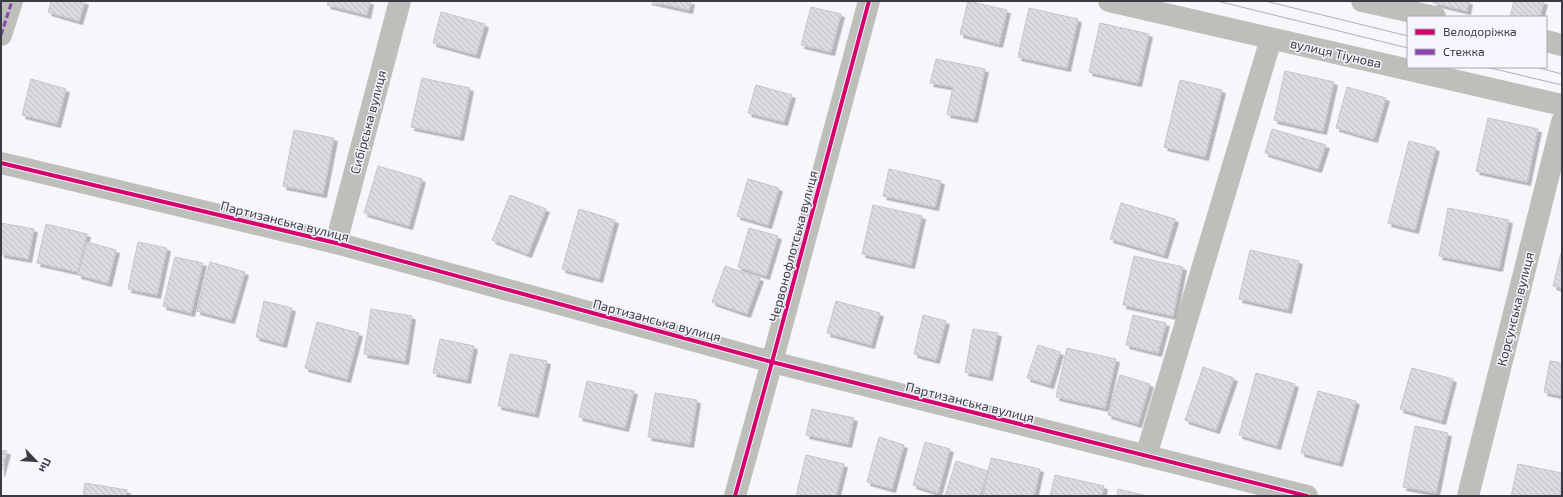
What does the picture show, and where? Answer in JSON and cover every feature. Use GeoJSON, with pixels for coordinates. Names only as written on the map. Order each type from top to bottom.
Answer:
{"type":"FeatureCollection","features":[{"type":"Feature","properties":{"kind":"street"},"geometry":{"type":"LineString","coordinates":[[1,35],[12,1]]}},
{"type":"Feature","properties":{"kind":"street","name":"Сибірська вулиця"},"geometry":{"type":"LineString","coordinates":[[336,243],[400,1]]}},
{"type":"Feature","properties":{"kind":"street","name":"Червонофлотська вулиця"},"geometry":{"type":"LineString","coordinates":[[735,496],[869,1]]}},
{"type":"Feature","properties":{"kind":"street","name":"вулиця Тіунова"},"geometry":{"type":"LineString","coordinates":[[1109,1],[1562,106]]}},
{"type":"Feature","properties":{"kind":"street"},"geometry":{"type":"LineString","coordinates":[[1362,1],[1431,16]]}},
{"type":"Feature","properties":{"kind":"street"},"geometry":{"type":"LineString","coordinates":[[1146,456],[1271,39]]}},
{"type":"Feature","properties":{"kind":"street"},"geometry":{"type":"LineString","coordinates":[[1547,41],[1562,45]]}},
{"type":"Feature","properties":{"kind":"street","name":"Корсунська вулиця"},"geometry":{"type":"LineString","coordinates":[[1468,496],[1562,122]]}},
{"type":"Feature","properties":{"kind":"street","name":"Партизанська вулиця"},"geometry":{"type":"LineString","coordinates":[[1,163],[336,243],[772,362],[1307,496]]}},
{"type":"Feature","properties":{"kind":"building"},"geometry":{"type":"Polygon","coordinates":[[[51,1],[85,1],[79,21],[48,12],[51,1]]]}},
{"type":"Feature","properties":{"kind":"building"},"geometry":{"type":"Polygon","coordinates":[[[329,1],[370,1],[367,15],[327,5],[329,1]]]}},
{"type":"Feature","properties":{"kind":"building"},"geometry":{"type":"Polygon","coordinates":[[[648,1],[691,1],[689,10],[648,1]]]}},
{"type":"Feature","properties":{"kind":"building"},"geometry":{"type":"Polygon","coordinates":[[[968,1],[1007,10],[999,44],[960,34],[968,1]]]}},
{"type":"Feature","properties":{"kind":"building"},"geometry":{"type":"Polygon","coordinates":[[[1434,1],[1469,1],[1467,11],[1433,3],[1434,1]]]}},
{"type":"Feature","properties":{"kind":"building"},"geometry":{"type":"Polygon","coordinates":[[[1514,1],[1544,1],[1540,16],[1510,16],[1514,1]]]}},
{"type":"Feature","properties":{"kind":"building"},"geometry":{"type":"Polygon","coordinates":[[[811,7],[841,14],[831,52],[801,45],[811,7]]]}},
{"type":"Feature","properties":{"kind":"building"},"geometry":{"type":"Polygon","coordinates":[[[1029,8],[1078,19],[1067,68],[1018,57],[1029,8]]]}},
{"type":"Feature","properties":{"kind":"building"},"geometry":{"type":"Polygon","coordinates":[[[441,12],[485,24],[476,55],[433,43],[441,12]]]}},
{"type":"Feature","properties":{"kind":"building"},"geometry":{"type":"Polygon","coordinates":[[[1100,23],[1149,34],[1138,83],[1089,72],[1100,23]]]}},
{"type":"Feature","properties":{"kind":"building"},"geometry":{"type":"Polygon","coordinates":[[[936,59],[985,69],[974,119],[947,114],[953,87],[930,83],[936,59]]]}},
{"type":"Feature","properties":{"kind":"building"},"geometry":{"type":"Polygon","coordinates":[[[1285,71],[1334,82],[1323,131],[1274,120],[1285,71]]]}},
{"type":"Feature","properties":{"kind":"building"},"geometry":{"type":"Polygon","coordinates":[[[422,78],[470,88],[460,137],[411,127],[422,78]]]}},
{"type":"Feature","properties":{"kind":"building"},"geometry":{"type":"Polygon","coordinates":[[[31,79],[66,89],[57,124],[22,115],[31,79]]]}},
{"type":"Feature","properties":{"kind":"building"},"geometry":{"type":"Polygon","coordinates":[[[1180,80],[1222,90],[1205,157],[1164,147],[1180,80]]]}},
{"type":"Feature","properties":{"kind":"building"},"geometry":{"type":"Polygon","coordinates":[[[756,85],[792,95],[784,122],[748,113],[756,85]]]}},
{"type":"Feature","properties":{"kind":"building"},"geometry":{"type":"Polygon","coordinates":[[[1347,87],[1386,98],[1374,139],[1336,128],[1347,87]]]}},
{"type":"Feature","properties":{"kind":"building"},"geometry":{"type":"Polygon","coordinates":[[[1488,118],[1538,129],[1527,182],[1476,171],[1488,118]]]}},
{"type":"Feature","properties":{"kind":"building"},"geometry":{"type":"Polygon","coordinates":[[[1272,129],[1326,145],[1318,169],[1265,153],[1272,129]]]}},
{"type":"Feature","properties":{"kind":"building"},"geometry":{"type":"Polygon","coordinates":[[[294,130],[334,138],[323,194],[283,186],[294,130]]]}},
{"type":"Feature","properties":{"kind":"building"},"geometry":{"type":"Polygon","coordinates":[[[1409,141],[1436,148],[1415,230],[1388,223],[1409,141]]]}},
{"type":"Feature","properties":{"kind":"building"},"geometry":{"type":"Polygon","coordinates":[[[378,166],[422,179],[409,226],[364,213],[378,166]]]}},
{"type":"Feature","properties":{"kind":"building"},"geometry":{"type":"Polygon","coordinates":[[[889,169],[941,181],[935,207],[883,196],[889,169]]]}},
{"type":"Feature","properties":{"kind":"building"},"geometry":{"type":"Polygon","coordinates":[[[748,179],[779,188],[768,225],[737,216],[748,179]]]}},
{"type":"Feature","properties":{"kind":"building"},"geometry":{"type":"Polygon","coordinates":[[[510,195],[546,209],[528,254],[492,240],[510,195]]]}},
{"type":"Feature","properties":{"kind":"building"},"geometry":{"type":"Polygon","coordinates":[[[1121,203],[1175,219],[1164,255],[1110,239],[1121,203]]]}},
{"type":"Feature","properties":{"kind":"building"},"geometry":{"type":"Polygon","coordinates":[[[873,205],[922,216],[911,265],[862,254],[873,205]]]}},
{"type":"Feature","properties":{"kind":"building"},"geometry":{"type":"Polygon","coordinates":[[[1448,208],[1509,220],[1499,268],[1439,256],[1448,208]]]}},
{"type":"Feature","properties":{"kind":"building"},"geometry":{"type":"Polygon","coordinates":[[[579,209],[615,220],[599,279],[562,269],[579,209]]]}},
{"type":"Feature","properties":{"kind":"building"},"geometry":{"type":"Polygon","coordinates":[[[1,223],[34,229],[28,259],[1,254],[1,223]]]}},
{"type":"Feature","properties":{"kind":"building"},"geometry":{"type":"Polygon","coordinates":[[[46,224],[87,234],[78,272],[37,263],[46,224]]]}},
{"type":"Feature","properties":{"kind":"building"},"geometry":{"type":"Polygon","coordinates":[[[749,228],[778,236],[766,276],[738,267],[749,228]]]}},
{"type":"Feature","properties":{"kind":"building"},"geometry":{"type":"Polygon","coordinates":[[[87,242],[116,250],[108,283],[78,275],[87,242]]]}},
{"type":"Feature","properties":{"kind":"building"},"geometry":{"type":"Polygon","coordinates":[[[138,242],[167,248],[157,295],[128,289],[138,242]]]}},
{"type":"Feature","properties":{"kind":"building"},"geometry":{"type":"Polygon","coordinates":[[[1250,250],[1299,261],[1288,310],[1239,299],[1250,250]]]}},
{"type":"Feature","properties":{"kind":"building"},"geometry":{"type":"Polygon","coordinates":[[[1562,253],[1562,289],[1553,286],[1562,253]]]}},
{"type":"Feature","properties":{"kind":"building"},"geometry":{"type":"Polygon","coordinates":[[[1134,256],[1183,267],[1173,316],[1123,305],[1134,256]]]}},
{"type":"Feature","properties":{"kind":"building"},"geometry":{"type":"Polygon","coordinates":[[[175,257],[203,263],[191,313],[163,306],[175,257]]]}},
{"type":"Feature","properties":{"kind":"building"},"geometry":{"type":"Polygon","coordinates":[[[210,262],[245,272],[231,320],[197,311],[210,262]]]}},
{"type":"Feature","properties":{"kind":"building"},"geometry":{"type":"Polygon","coordinates":[[[725,266],[760,278],[747,314],[712,302],[725,266]]]}},
{"type":"Feature","properties":{"kind":"building"},"geometry":{"type":"Polygon","coordinates":[[[264,301],[292,308],[283,344],[256,337],[264,301]]]}},
{"type":"Feature","properties":{"kind":"building"},"geometry":{"type":"Polygon","coordinates":[[[836,301],[880,313],[871,345],[827,333],[836,301]]]}},
{"type":"Feature","properties":{"kind":"building"},"geometry":{"type":"Polygon","coordinates":[[[371,309],[412,316],[405,361],[364,354],[371,309]]]}},
{"type":"Feature","properties":{"kind":"building"},"geometry":{"type":"Polygon","coordinates":[[[923,315],[946,321],[936,360],[914,354],[923,315]]]}},
{"type":"Feature","properties":{"kind":"building"},"geometry":{"type":"Polygon","coordinates":[[[1133,315],[1166,323],[1158,353],[1126,345],[1133,315]]]}},
{"type":"Feature","properties":{"kind":"building"},"geometry":{"type":"Polygon","coordinates":[[[317,322],[359,333],[347,379],[305,368],[317,322]]]}},
{"type":"Feature","properties":{"kind":"building"},"geometry":{"type":"Polygon","coordinates":[[[973,329],[998,333],[989,377],[965,372],[973,329]]]}},
{"type":"Feature","properties":{"kind":"building"},"geometry":{"type":"Polygon","coordinates":[[[440,339],[474,346],[467,380],[433,373],[440,339]]]}},
{"type":"Feature","properties":{"kind":"building"},"geometry":{"type":"Polygon","coordinates":[[[1038,345],[1060,352],[1050,385],[1027,378],[1038,345]]]}},
{"type":"Feature","properties":{"kind":"building"},"geometry":{"type":"Polygon","coordinates":[[[1067,348],[1116,359],[1105,408],[1056,397],[1067,348]]]}},
{"type":"Feature","properties":{"kind":"building"},"geometry":{"type":"Polygon","coordinates":[[[510,354],[547,361],[535,414],[498,406],[510,354]]]}},
{"type":"Feature","properties":{"kind":"building"},"geometry":{"type":"Polygon","coordinates":[[[1550,361],[1562,363],[1562,396],[1544,392],[1550,361]]]}},
{"type":"Feature","properties":{"kind":"building"},"geometry":{"type":"Polygon","coordinates":[[[1203,367],[1234,378],[1216,430],[1185,420],[1203,367]]]}},
{"type":"Feature","properties":{"kind":"building"},"geometry":{"type":"Polygon","coordinates":[[[1412,368],[1453,379],[1442,421],[1400,409],[1412,368]]]}},
{"type":"Feature","properties":{"kind":"building"},"geometry":{"type":"Polygon","coordinates":[[[1256,373],[1295,384],[1277,446],[1239,435],[1256,373]]]}},
{"type":"Feature","properties":{"kind":"building"},"geometry":{"type":"Polygon","coordinates":[[[1120,375],[1150,384],[1138,424],[1108,415],[1120,375]]]}},
{"type":"Feature","properties":{"kind":"building"},"geometry":{"type":"Polygon","coordinates":[[[587,381],[634,391],[625,428],[579,417],[587,381]]]}},
{"type":"Feature","properties":{"kind":"building"},"geometry":{"type":"Polygon","coordinates":[[[1318,391],[1356,401],[1339,463],[1301,453],[1318,391]]]}},
{"type":"Feature","properties":{"kind":"building"},"geometry":{"type":"Polygon","coordinates":[[[655,393],[697,400],[690,444],[648,437],[655,393]]]}},
{"type":"Feature","properties":{"kind":"building"},"geometry":{"type":"Polygon","coordinates":[[[812,409],[854,418],[848,444],[806,435],[812,409]]]}},
{"type":"Feature","properties":{"kind":"building"},"geometry":{"type":"Polygon","coordinates":[[[1415,426],[1448,433],[1436,493],[1403,487],[1415,426]]]}},
{"type":"Feature","properties":{"kind":"building"},"geometry":{"type":"Polygon","coordinates":[[[879,437],[904,445],[892,489],[867,482],[879,437]]]}},
{"type":"Feature","properties":{"kind":"building"},"geometry":{"type":"Polygon","coordinates":[[[925,442],[950,449],[938,493],[913,485],[925,442]]]}},
{"type":"Feature","properties":{"kind":"building"},"geometry":{"type":"Polygon","coordinates":[[[1,450],[7,451],[1,473],[1,450]]]}},
{"type":"Feature","properties":{"kind":"building"},"geometry":{"type":"Polygon","coordinates":[[[806,455],[844,464],[836,496],[796,496],[806,455]]]}},
{"type":"Feature","properties":{"kind":"building"},"geometry":{"type":"Polygon","coordinates":[[[991,458],[1040,469],[1034,496],[983,496],[991,458]]]}},
{"type":"Feature","properties":{"kind":"building"},"geometry":{"type":"Polygon","coordinates":[[[956,461],[988,471],[980,496],[945,496],[956,461]]]}},
{"type":"Feature","properties":{"kind":"building"},"geometry":{"type":"Polygon","coordinates":[[[1518,464],[1562,473],[1560,496],[1511,496],[1518,464]]]}},
{"type":"Feature","properties":{"kind":"building"},"geometry":{"type":"Polygon","coordinates":[[[1055,475],[1104,486],[1102,496],[1050,496],[1055,475]]]}},
{"type":"Feature","properties":{"kind":"building"},"geometry":{"type":"Polygon","coordinates":[[[85,483],[127,490],[126,496],[83,496],[85,483]]]}},
{"type":"Feature","properties":{"kind":"building"},"geometry":{"type":"Polygon","coordinates":[[[1118,489],[1148,496],[1117,496],[1118,489]]]}},
{"type":"Feature","properties":{"kind":"tram line"},"geometry":{"type":"LineString","coordinates":[[1217,1],[1407,48]]}},
{"type":"Feature","properties":{"kind":"tram line"},"geometry":{"type":"LineString","coordinates":[[1265,1],[1407,36]]}},
{"type":"Feature","properties":{"kind":"tram line"},"geometry":{"type":"LineString","coordinates":[[1490,68],[1562,85]]}},
{"type":"Feature","properties":{"kind":"tram line"},"geometry":{"type":"LineString","coordinates":[[1539,68],[1562,74]]}},
{"type":"Feature","properties":{"kind":"marked path"},"geometry":{"type":"LineString","coordinates":[[1,35],[12,1]]}},
{"type":"Feature","properties":{"kind":"cycle path"},"geometry":{"type":"LineString","coordinates":[[735,496],[869,1]]}},
{"type":"Feature","properties":{"kind":"cycle path"},"geometry":{"type":"LineString","coordinates":[[1,163],[336,243],[772,362],[1307,496]]}}]}
